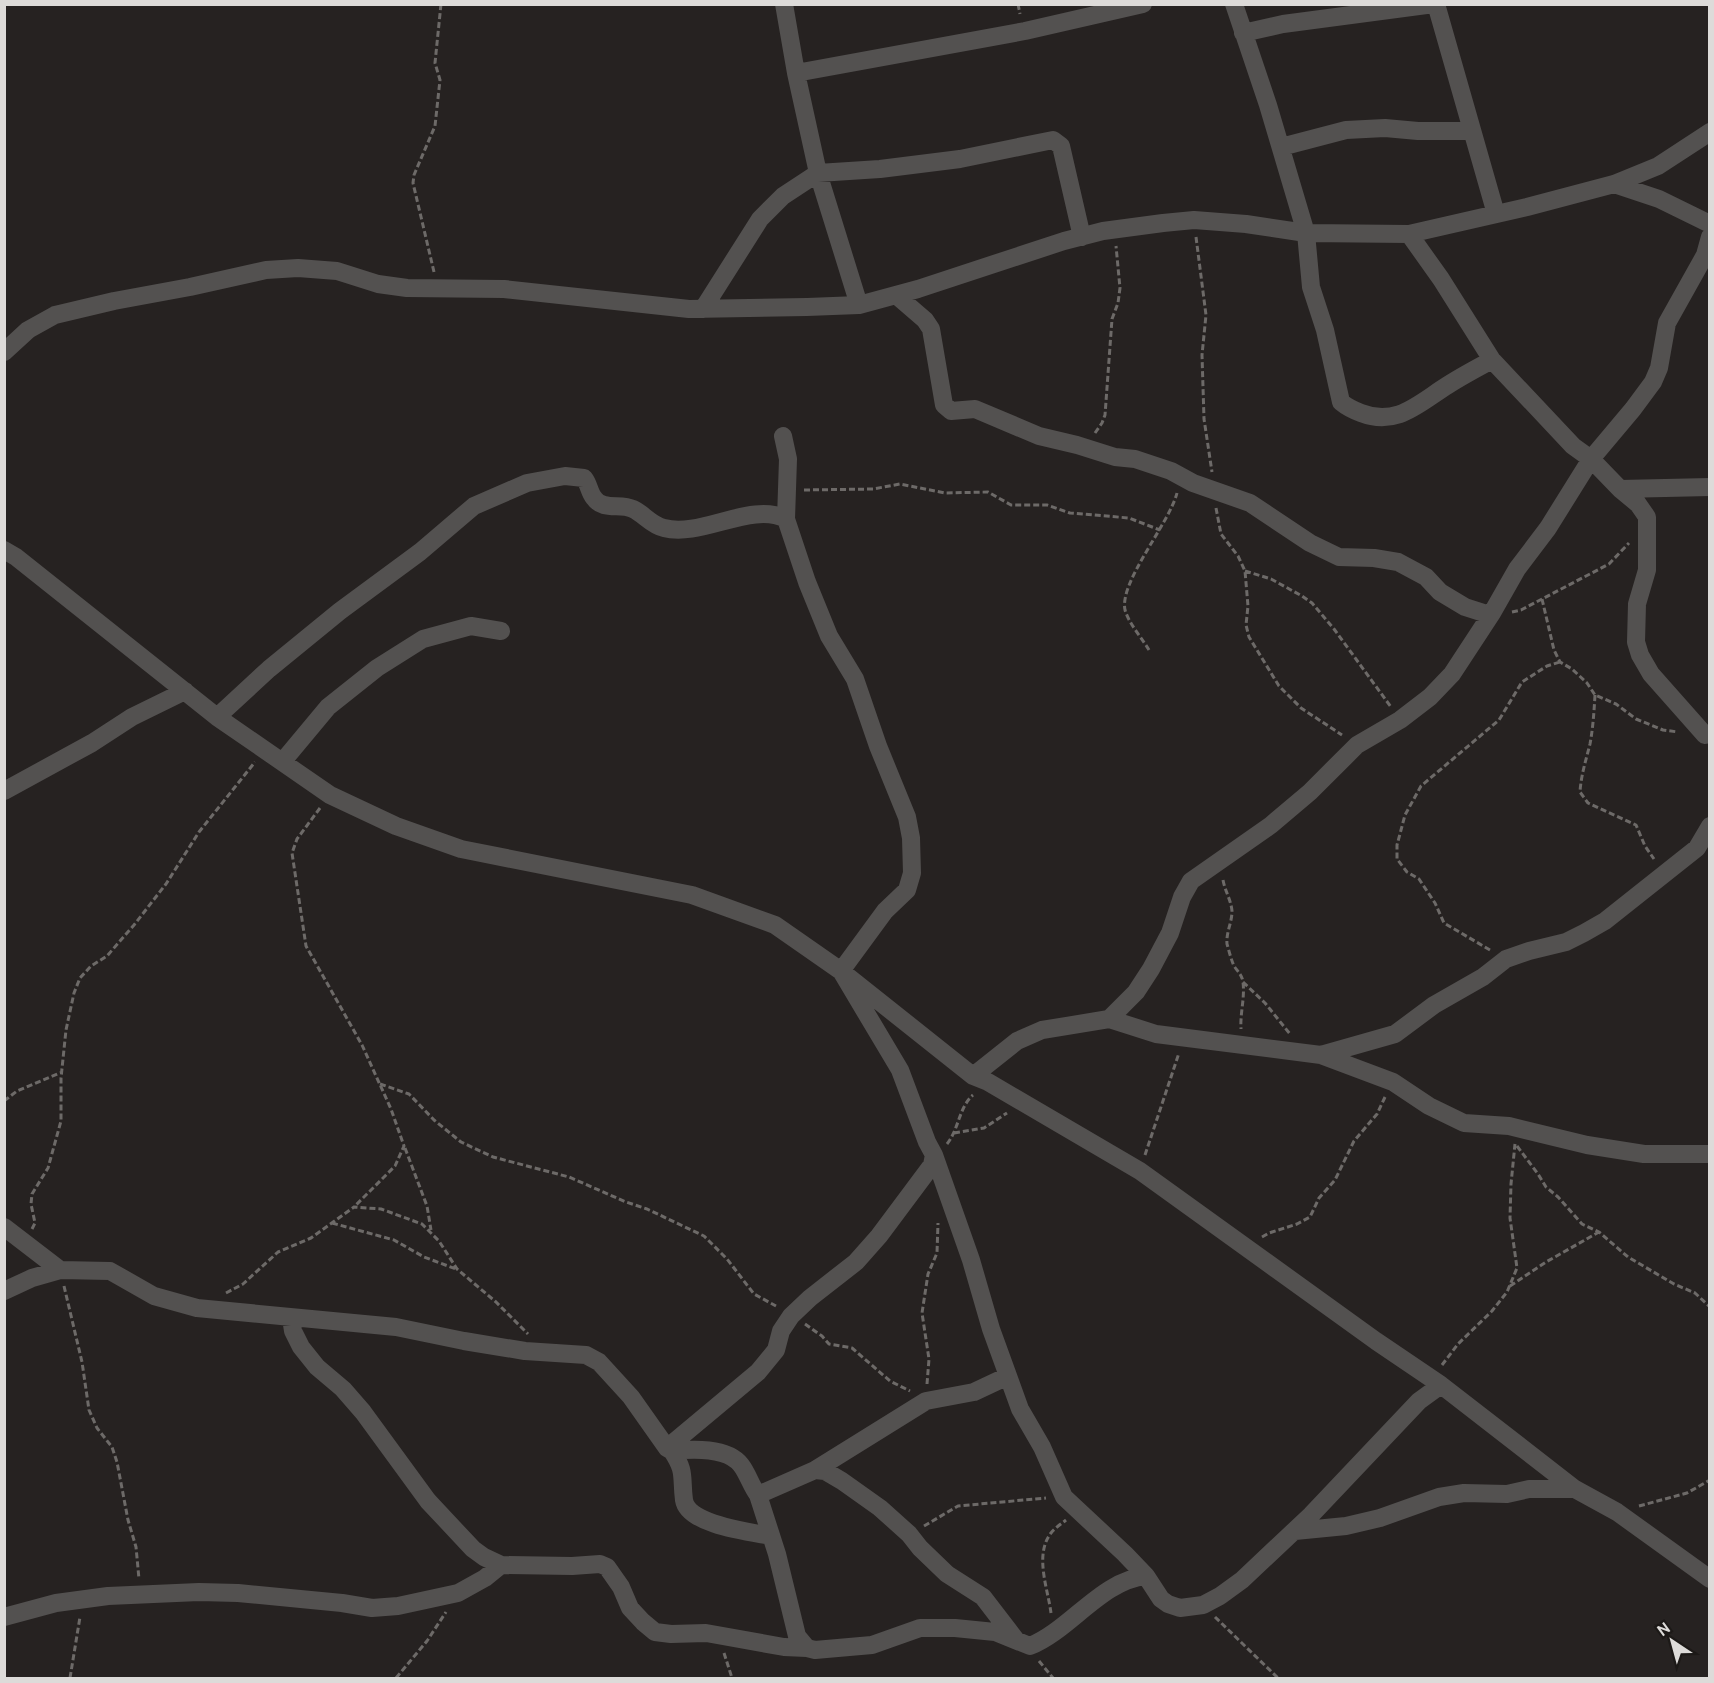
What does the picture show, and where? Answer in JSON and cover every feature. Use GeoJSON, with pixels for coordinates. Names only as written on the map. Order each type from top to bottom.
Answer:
{"type":"FeatureCollection","features":[{"type":"Feature","properties":{"kind":"street"},"geometry":{"type":"LineString","coordinates":[[784,4],[796,73],[818,172],[859,305]]}},
{"type":"Feature","properties":{"kind":"street"},"geometry":{"type":"LineString","coordinates":[[796,73],[1025,32],[1143,4]]}},
{"type":"Feature","properties":{"kind":"street"},"geometry":{"type":"LineString","coordinates":[[1234,4],[1268,105],[1306,233],[1311,288],[1325,330],[1338,396],[1347,407],[1372,418],[1398,415],[1492,360]]}},
{"type":"Feature","properties":{"kind":"street"},"geometry":{"type":"LineString","coordinates":[[1243,33],[1283,24],[1435,4],[1496,214]]}},
{"type":"Feature","properties":{"kind":"street"},"geometry":{"type":"LineString","coordinates":[[1281,147],[1346,130],[1385,128],[1418,131],[1472,131]]}},
{"type":"Feature","properties":{"kind":"street"},"geometry":{"type":"LineString","coordinates":[[4,352],[28,330],[55,315],[266,270],[298,268],[337,271],[378,284],[407,288],[504,289],[703,309],[859,305],[1082,237],[1115,230],[1194,220],[1246,224],[1306,233],[1408,234],[1614,184],[1658,166],[1710,132]]}},
{"type":"Feature","properties":{"kind":"street"},"geometry":{"type":"LineString","coordinates":[[703,309],[760,219],[783,196],[818,172],[880,170],[960,159],[1053,140],[1061,146],[1082,237]]}},
{"type":"Feature","properties":{"kind":"street"},"geometry":{"type":"LineString","coordinates":[[1614,184],[1659,199],[1710,224]]}},
{"type":"Feature","properties":{"kind":"street"},"geometry":{"type":"LineString","coordinates":[[1408,234],[1441,279],[1492,360],[1573,446],[1592,459],[1620,489],[1638,504],[1647,517],[1647,570],[1637,604],[1635,642],[1651,674],[1705,735]]}},
{"type":"Feature","properties":{"kind":"street"},"geometry":{"type":"LineString","coordinates":[[1108,1019],[1136,992],[1151,969],[1170,933],[1182,897],[1191,881],[1271,825],[1310,792],[1357,744],[1400,720],[1430,697],[1452,674],[1517,569],[1548,528],[1592,459],[1653,382],[1659,368],[1667,323],[1705,255],[1710,237]]}},
{"type":"Feature","properties":{"kind":"street"},"geometry":{"type":"LineString","coordinates":[[896,295],[925,320],[930,328],[944,405],[947,409],[951,411],[975,410],[1039,436],[1115,457],[1135,459],[1250,503],[1310,543],[1339,557],[1374,558],[1398,562],[1426,577],[1440,592],[1465,607],[1491,614]]}},
{"type":"Feature","properties":{"kind":"street"},"geometry":{"type":"LineString","coordinates":[[783,436],[788,459],[786,519],[819,614],[829,636],[855,679],[878,746],[907,818],[911,838],[912,873],[907,890],[885,911],[841,970]]}},
{"type":"Feature","properties":{"kind":"street"},"geometry":{"type":"LineString","coordinates":[[217,717],[305,640],[420,552],[474,506],[527,483],[578,476],[588,482],[593,498],[598,503],[607,506],[629,507],[638,511],[648,521],[664,528],[688,529],[729,519],[768,514],[778,514],[786,519]]}},
{"type":"Feature","properties":{"kind":"street"},"geometry":{"type":"LineString","coordinates":[[1620,489],[1710,487]]}},
{"type":"Feature","properties":{"kind":"street"},"geometry":{"type":"LineString","coordinates":[[4,550],[16,557],[217,717],[330,795],[396,826],[461,849],[692,895],[775,925],[841,970],[981,1079],[1140,1171],[1376,1341],[1437,1382],[1575,1489],[1617,1512],[1710,1579]]}},
{"type":"Feature","properties":{"kind":"street"},"geometry":{"type":"LineString","coordinates":[[283,761],[328,707],[377,668],[423,639],[471,626],[501,631]]}},
{"type":"Feature","properties":{"kind":"street"},"geometry":{"type":"LineString","coordinates":[[4,791],[82,748],[132,717],[185,691]]}},
{"type":"Feature","properties":{"kind":"street"},"geometry":{"type":"LineString","coordinates":[[1312,1054],[1395,1034],[1434,1005],[1483,976],[1506,959],[1566,942],[1605,921],[1697,848],[1710,826]]}},
{"type":"Feature","properties":{"kind":"street"},"geometry":{"type":"LineString","coordinates":[[841,970],[900,1070],[934,1155],[971,1260],[991,1329],[1020,1409],[1071,1503],[1146,1576],[1161,1599],[1168,1604],[1180,1608],[1203,1605],[1242,1580],[1294,1531],[1437,1382]]}},
{"type":"Feature","properties":{"kind":"street"},"geometry":{"type":"LineString","coordinates":[[981,1079],[1017,1041],[1042,1030],[1108,1019],[1156,1034],[1312,1054],[1393,1082],[1429,1106],[1464,1123],[1509,1126],[1587,1145],[1644,1154],[1710,1154]]}},
{"type":"Feature","properties":{"kind":"street"},"geometry":{"type":"LineString","coordinates":[[670,1449],[758,1372],[776,1350],[781,1331],[791,1316],[856,1262],[879,1236],[932,1166],[934,1155]]}},
{"type":"Feature","properties":{"kind":"street"},"geometry":{"type":"LineString","coordinates":[[4,1227],[60,1270]]}},
{"type":"Feature","properties":{"kind":"street"},"geometry":{"type":"LineString","coordinates":[[4,1290],[32,1278],[60,1270],[110,1270],[154,1296],[197,1308],[396,1327],[525,1351],[586,1355],[599,1362],[631,1397],[670,1449],[682,1470],[685,1503],[695,1515],[717,1525],[771,1536]]}},
{"type":"Feature","properties":{"kind":"street"},"geometry":{"type":"LineString","coordinates":[[291,1318],[293,1331],[301,1347],[317,1367],[343,1389],[363,1412],[428,1501],[473,1549],[501,1564],[572,1566],[600,1564],[607,1567],[613,1572],[630,1608],[655,1632],[716,1634],[784,1647],[815,1650],[872,1645],[920,1628],[955,1628],[995,1632],[1030,1646],[1054,1632],[1122,1583],[1146,1576]]}},
{"type":"Feature","properties":{"kind":"street"},"geometry":{"type":"LineString","coordinates":[[758,1495],[815,1470],[926,1399],[974,1392],[1008,1376]]}},
{"type":"Feature","properties":{"kind":"street"},"geometry":{"type":"LineString","coordinates":[[670,1449],[707,1449],[740,1464],[758,1495],[797,1636],[807,1648]]}},
{"type":"Feature","properties":{"kind":"street"},"geometry":{"type":"LineString","coordinates":[[815,1470],[825,1471],[880,1508],[909,1534],[947,1574],[983,1597],[1016,1640]]}},
{"type":"Feature","properties":{"kind":"street"},"geometry":{"type":"LineString","coordinates":[[1294,1531],[1358,1523],[1395,1514],[1448,1495],[1507,1494],[1528,1489],[1575,1489]]}},
{"type":"Feature","properties":{"kind":"street"},"geometry":{"type":"LineString","coordinates":[[4,1617],[56,1603],[108,1596],[199,1592],[238,1593],[372,1608],[398,1606],[458,1593],[485,1578],[501,1564]]}},
{"type":"Feature","properties":{"kind":"path"},"geometry":{"type":"LineString","coordinates":[[438,288],[422,229],[413,183],[414,175],[435,126],[440,80],[435,63],[441,4]]}},
{"type":"Feature","properties":{"kind":"path"},"geometry":{"type":"LineString","coordinates":[[1194,220],[1206,315],[1202,355],[1204,419],[1210,452],[1217,523],[1221,534],[1238,556],[1245,571],[1248,606],[1246,625],[1249,637],[1279,686],[1301,708],[1357,744]]}},
{"type":"Feature","properties":{"kind":"path"},"geometry":{"type":"LineString","coordinates":[[1077,445],[1096,433],[1105,415],[1112,319],[1118,303],[1120,288],[1115,230]]}},
{"type":"Feature","properties":{"kind":"path"},"geometry":{"type":"LineString","coordinates":[[1149,650],[1126,613],[1124,601],[1135,571],[1175,500],[1181,477]]}},
{"type":"Feature","properties":{"kind":"path"},"geometry":{"type":"LineString","coordinates":[[787,492],[808,489],[873,489],[900,484],[945,493],[988,492],[1011,505],[1047,505],[1070,513],[1129,518],[1160,530]]}},
{"type":"Feature","properties":{"kind":"path"},"geometry":{"type":"LineString","coordinates":[[1491,614],[1521,610],[1609,564],[1632,540]]}},
{"type":"Feature","properties":{"kind":"path"},"geometry":{"type":"LineString","coordinates":[[1245,571],[1271,579],[1312,603],[1334,629],[1400,720]]}},
{"type":"Feature","properties":{"kind":"path"},"geometry":{"type":"LineString","coordinates":[[1542,599],[1554,650],[1560,662],[1572,669],[1587,683],[1595,696],[1592,730],[1581,777],[1580,792],[1588,803],[1636,825],[1645,846],[1665,872]]}},
{"type":"Feature","properties":{"kind":"path"},"geometry":{"type":"LineString","coordinates":[[1506,959],[1443,923],[1435,903],[1419,879],[1407,872],[1397,859],[1397,845],[1405,815],[1421,786],[1499,720],[1522,682],[1546,666],[1560,662]]}},
{"type":"Feature","properties":{"kind":"path"},"geometry":{"type":"LineString","coordinates":[[1595,696],[1616,704],[1636,719],[1663,730],[1705,735]]}},
{"type":"Feature","properties":{"kind":"path"},"geometry":{"type":"LineString","coordinates":[[27,1245],[35,1223],[31,1204],[32,1194],[48,1168],[61,1121],[66,1030],[74,993],[80,978],[91,966],[107,956],[134,925],[166,884],[199,832],[266,749]]}},
{"type":"Feature","properties":{"kind":"path"},"geometry":{"type":"LineString","coordinates":[[330,795],[297,839],[292,854],[306,946],[362,1046],[380,1084],[427,1206],[431,1230]]}},
{"type":"Feature","properties":{"kind":"path"},"geometry":{"type":"LineString","coordinates":[[1228,855],[1223,877],[1232,915],[1227,932],[1227,944],[1235,968],[1242,976],[1243,982],[1243,1004],[1240,1016],[1243,1045]]}},
{"type":"Feature","properties":{"kind":"path"},"geometry":{"type":"LineString","coordinates":[[1243,982],[1312,1054]]}},
{"type":"Feature","properties":{"kind":"path"},"geometry":{"type":"LineString","coordinates":[[1140,1171],[1184,1037]]}},
{"type":"Feature","properties":{"kind":"path"},"geometry":{"type":"LineString","coordinates":[[4,1101],[17,1091],[62,1072]]}},
{"type":"Feature","properties":{"kind":"path"},"geometry":{"type":"LineString","coordinates":[[934,1155],[945,1146],[954,1133],[969,1098],[981,1079]]}},
{"type":"Feature","properties":{"kind":"path"},"geometry":{"type":"LineString","coordinates":[[1251,1250],[1262,1237],[1269,1233],[1310,1217],[1320,1198],[1335,1180],[1354,1141],[1377,1114],[1393,1082]]}},
{"type":"Feature","properties":{"kind":"path"},"geometry":{"type":"LineString","coordinates":[[380,1084],[409,1094],[434,1120],[461,1142],[493,1157],[569,1178],[647,1209],[704,1236],[727,1259],[754,1294],[809,1326],[830,1344],[852,1348],[899,1387],[926,1399],[929,1359],[922,1313],[928,1274],[937,1253],[938,1221]]}},
{"type":"Feature","properties":{"kind":"path"},"geometry":{"type":"LineString","coordinates":[[954,1133],[984,1128],[1023,1102]]}},
{"type":"Feature","properties":{"kind":"path"},"geometry":{"type":"LineString","coordinates":[[1437,1382],[1458,1344],[1492,1311],[1508,1287],[1516,1268],[1510,1206],[1515,1143],[1546,1187],[1582,1224],[1599,1232],[1628,1257],[1674,1284],[1695,1293],[1710,1307]]}},
{"type":"Feature","properties":{"kind":"path"},"geometry":{"type":"LineString","coordinates":[[225,1294],[243,1284],[278,1252],[311,1238],[354,1207],[395,1166],[404,1146]]}},
{"type":"Feature","properties":{"kind":"path"},"geometry":{"type":"LineString","coordinates":[[354,1207],[381,1209],[422,1224],[431,1230],[457,1269],[496,1302],[530,1336]]}},
{"type":"Feature","properties":{"kind":"path"},"geometry":{"type":"LineString","coordinates":[[332,1222],[394,1240],[424,1257],[457,1269]]}},
{"type":"Feature","properties":{"kind":"path"},"geometry":{"type":"LineString","coordinates":[[1508,1287],[1599,1232]]}},
{"type":"Feature","properties":{"kind":"path"},"geometry":{"type":"LineString","coordinates":[[60,1270],[82,1362],[89,1410],[97,1428],[112,1447],[117,1462],[128,1520],[136,1547],[141,1595]]}},
{"type":"Feature","properties":{"kind":"path"},"geometry":{"type":"LineString","coordinates":[[1617,1512],[1687,1493],[1710,1480]]}},
{"type":"Feature","properties":{"kind":"path"},"geometry":{"type":"LineString","coordinates":[[909,1534],[934,1522],[958,1506],[1071,1503]]}},
{"type":"Feature","properties":{"kind":"path"},"geometry":{"type":"LineString","coordinates":[[1054,1632],[1045,1583],[1045,1545],[1071,1503]]}},
{"type":"Feature","properties":{"kind":"path"},"geometry":{"type":"LineString","coordinates":[[396,1678],[427,1641],[458,1593]]}},
{"type":"Feature","properties":{"kind":"path"},"geometry":{"type":"LineString","coordinates":[[70,1678],[82,1600]]}},
{"type":"Feature","properties":{"kind":"path"},"geometry":{"type":"LineString","coordinates":[[1203,1605],[1278,1678]]}},
{"type":"Feature","properties":{"kind":"path"},"geometry":{"type":"LineString","coordinates":[[716,1634],[732,1678]]}}]}
